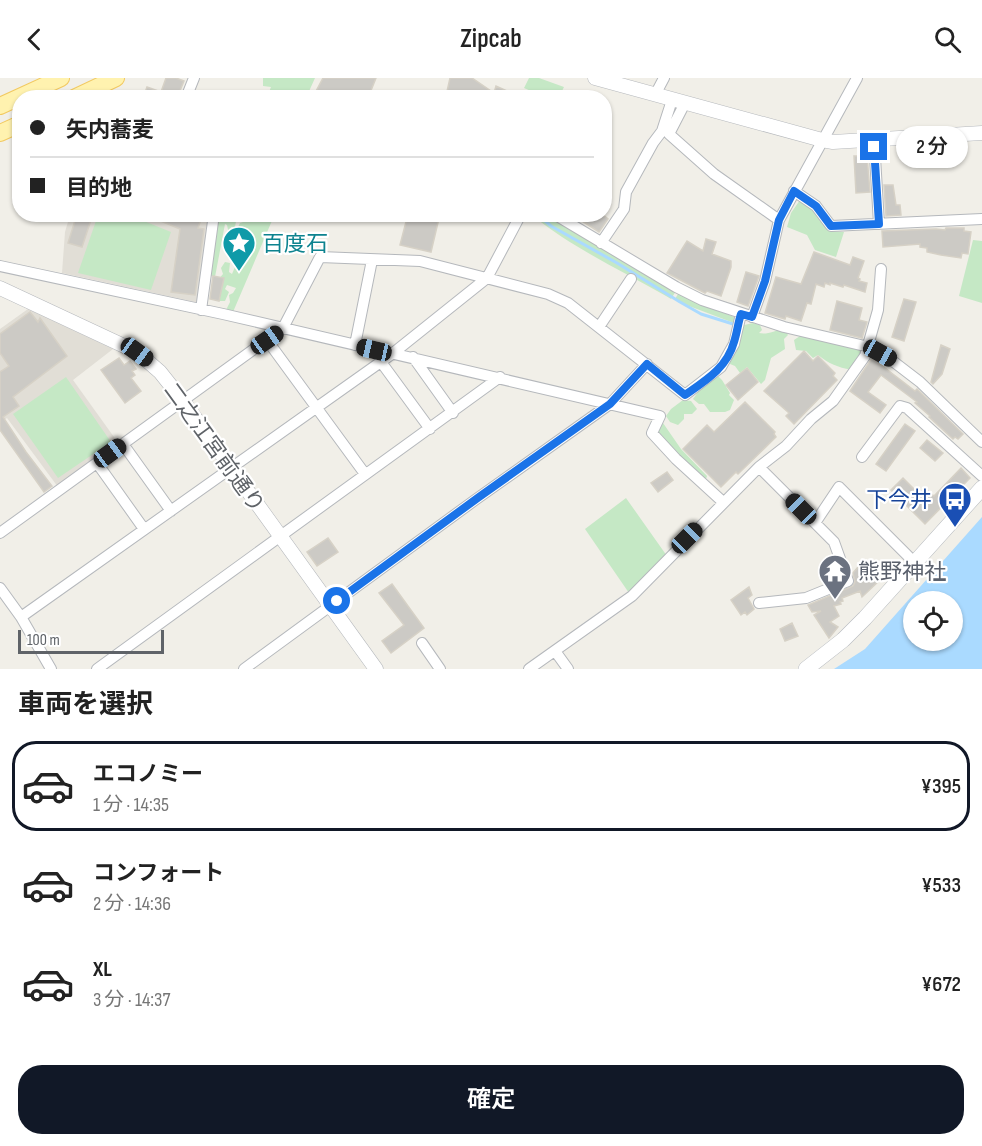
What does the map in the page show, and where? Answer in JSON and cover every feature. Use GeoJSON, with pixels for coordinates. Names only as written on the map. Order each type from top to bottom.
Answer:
{"type":"FeatureCollection","features":[{"type":"Feature","properties":{"kind":"main road"},"geometry":{"type":"LineString","coordinates":[[34,90],[62,78]]}},
{"type":"Feature","properties":{"kind":"main road"},"geometry":{"type":"LineString","coordinates":[[91,90],[116,78]]}},
{"type":"Feature","properties":{"kind":"main road"},"geometry":{"type":"LineString","coordinates":[[806,669],[851,632],[982,488]]}},
{"type":"Feature","properties":{"kind":"street"},"geometry":{"type":"LineString","coordinates":[[595,78],[833,142],[982,134]]}},
{"type":"Feature","properties":{"kind":"street"},"geometry":{"type":"LineString","coordinates":[[655,95],[664,78]]}},
{"type":"Feature","properties":{"kind":"street"},"geometry":{"type":"LineString","coordinates":[[0,533],[283,328],[320,257],[420,261],[558,298],[568,303],[685,395],[721,368],[765,281],[779,220],[857,78]]}},
{"type":"Feature","properties":{"kind":"street"},"geometry":{"type":"LineString","coordinates":[[678,101],[669,134],[714,174],[779,220]]}},
{"type":"Feature","properties":{"kind":"street"},"geometry":{"type":"LineString","coordinates":[[601,243],[624,209],[626,192],[678,101]]}},
{"type":"Feature","properties":{"kind":"street"},"geometry":{"type":"LineString","coordinates":[[874,140],[879,224]]}},
{"type":"Feature","properties":{"kind":"street"},"geometry":{"type":"LineString","coordinates":[[794,191],[816,206],[831,226],[982,219]]}},
{"type":"Feature","properties":{"kind":"street"},"geometry":{"type":"LineString","coordinates":[[201,310],[213,222]]}},
{"type":"Feature","properties":{"kind":"street"},"geometry":{"type":"LineString","coordinates":[[21,617],[392,354],[487,278],[517,222]]}},
{"type":"Feature","properties":{"kind":"street"},"geometry":{"type":"LineString","coordinates":[[567,222],[702,300],[784,327],[869,347],[890,359],[920,382],[982,442]]}},
{"type":"Feature","properties":{"kind":"street"},"geometry":{"type":"LineString","coordinates":[[356,345],[372,260]]}},
{"type":"Feature","properties":{"kind":"street"},"geometry":{"type":"LineString","coordinates":[[0,266],[413,357],[660,416],[652,433],[676,459],[723,502]]}},
{"type":"Feature","properties":{"kind":"street"},"geometry":{"type":"LineString","coordinates":[[529,669],[632,596],[759,467],[786,446],[811,419],[833,401],[869,347],[878,310],[881,269]]}},
{"type":"Feature","properties":{"kind":"street"},"geometry":{"type":"LineString","coordinates":[[599,327],[632,279]]}},
{"type":"Feature","properties":{"kind":"street","name":"二之江宮前通り"},"geometry":{"type":"LineString","coordinates":[[0,288],[137,352],[160,372],[376,669]]}},
{"type":"Feature","properties":{"kind":"street"},"geometry":{"type":"LineString","coordinates":[[267,340],[365,474]]}},
{"type":"Feature","properties":{"kind":"street"},"geometry":{"type":"LineString","coordinates":[[413,357],[453,412]]}},
{"type":"Feature","properties":{"kind":"street"},"geometry":{"type":"LineString","coordinates":[[381,362],[430,429]]}},
{"type":"Feature","properties":{"kind":"street"},"geometry":{"type":"LineString","coordinates":[[244,669],[610,404],[647,364]]}},
{"type":"Feature","properties":{"kind":"street"},"geometry":{"type":"LineString","coordinates":[[97,669],[500,377]]}},
{"type":"Feature","properties":{"kind":"street"},"geometry":{"type":"LineString","coordinates":[[862,457],[900,406],[907,408],[982,476]]}},
{"type":"Feature","properties":{"kind":"street"},"geometry":{"type":"LineString","coordinates":[[123,444],[171,511]]}},
{"type":"Feature","properties":{"kind":"street"},"geometry":{"type":"LineString","coordinates":[[97,463],[144,529]]}},
{"type":"Feature","properties":{"kind":"street"},"geometry":{"type":"LineString","coordinates":[[759,467],[834,542],[849,581],[806,598],[759,603]]}},
{"type":"Feature","properties":{"kind":"street"},"geometry":{"type":"LineString","coordinates":[[815,523],[839,487],[915,562]]}},
{"type":"Feature","properties":{"kind":"street"},"geometry":{"type":"LineString","coordinates":[[0,588],[21,617],[51,669]]}},
{"type":"Feature","properties":{"kind":"street"},"geometry":{"type":"LineString","coordinates":[[422,643],[440,669]]}},
{"type":"Feature","properties":{"kind":"street"},"geometry":{"type":"LineString","coordinates":[[555,651],[568,669]]}},
{"type":"Feature","properties":{"kind":"shaded area"},"geometry":{"type":"Polygon","coordinates":[[[68,222],[211,222],[200,303],[62,273],[68,222]]]}},
{"type":"Feature","properties":{"kind":"shaded area"},"geometry":{"type":"Polygon","coordinates":[[[28,309],[113,349],[73,380],[119,444],[58,487],[7,418],[0,423],[0,329],[28,309]]]}},
{"type":"Feature","properties":{"kind":"green space"},"geometry":{"type":"Polygon","coordinates":[[[263,78],[315,78],[310,90],[270,90],[271,87],[263,86],[263,78]]]}},
{"type":"Feature","properties":{"kind":"green space"},"geometry":{"type":"Polygon","coordinates":[[[529,78],[539,78],[564,87],[562,90],[524,88],[529,78]]]}},
{"type":"Feature","properties":{"kind":"green space"},"geometry":{"type":"Polygon","coordinates":[[[800,200],[813,210],[830,231],[844,232],[836,257],[815,250],[807,235],[787,227],[791,213],[800,200]]]}},
{"type":"Feature","properties":{"kind":"green space"},"geometry":{"type":"Polygon","coordinates":[[[96,222],[146,222],[171,232],[151,290],[78,273],[96,222]]]}},
{"type":"Feature","properties":{"kind":"green space"},"geometry":{"type":"Polygon","coordinates":[[[216,222],[236,222],[229,234],[225,224],[215,277],[209,275],[216,222]]]}},
{"type":"Feature","properties":{"kind":"green space"},"geometry":{"type":"Polygon","coordinates":[[[271,222],[233,312],[226,310],[230,302],[229,295],[236,288],[227,285],[225,289],[229,292],[225,301],[219,301],[217,281],[223,274],[221,268],[225,262],[230,263],[229,272],[232,274],[235,267],[240,267],[248,256],[244,253],[245,250],[253,241],[244,240],[243,231],[238,227],[240,223],[271,222]]]}},
{"type":"Feature","properties":{"kind":"green space"},"geometry":{"type":"Polygon","coordinates":[[[541,222],[557,222],[676,291],[671,299],[541,222]]]}},
{"type":"Feature","properties":{"kind":"green space"},"geometry":{"type":"Polygon","coordinates":[[[973,240],[982,241],[982,303],[959,296],[973,240]]]}},
{"type":"Feature","properties":{"kind":"green space"},"geometry":{"type":"Polygon","coordinates":[[[678,294],[734,317],[734,323],[675,299],[678,294]]]}},
{"type":"Feature","properties":{"kind":"green space"},"geometry":{"type":"Polygon","coordinates":[[[753,323],[760,325],[762,330],[759,333],[785,330],[788,335],[784,339],[785,349],[771,358],[765,380],[761,384],[747,367],[740,373],[735,366],[725,362],[740,326],[753,323]]]}},
{"type":"Feature","properties":{"kind":"green space"},"geometry":{"type":"Polygon","coordinates":[[[803,334],[860,348],[862,353],[851,370],[842,368],[818,355],[813,358],[806,351],[796,350],[794,340],[803,334]]]}},
{"type":"Feature","properties":{"kind":"green space"},"geometry":{"type":"Polygon","coordinates":[[[713,371],[722,380],[734,400],[730,410],[725,412],[710,412],[704,404],[699,404],[693,399],[713,371]]]}},
{"type":"Feature","properties":{"kind":"green space"},"geometry":{"type":"Polygon","coordinates":[[[66,377],[111,442],[58,478],[13,414],[66,377]]]}},
{"type":"Feature","properties":{"kind":"green space"},"geometry":{"type":"Polygon","coordinates":[[[683,400],[691,401],[697,409],[692,414],[684,414],[684,419],[678,425],[670,422],[666,416],[683,400]]]}},
{"type":"Feature","properties":{"kind":"green space"},"geometry":{"type":"Polygon","coordinates":[[[663,423],[681,449],[707,476],[706,479],[700,478],[656,431],[659,424],[663,423]]]}},
{"type":"Feature","properties":{"kind":"green space"},"geometry":{"type":"Polygon","coordinates":[[[626,498],[667,556],[629,593],[585,529],[626,498]]]}},
{"type":"Feature","properties":{"kind":"water"},"geometry":{"type":"Polygon","coordinates":[[[982,517],[982,669],[834,669],[865,649],[903,606],[903,651],[963,651],[963,591],[916,591],[982,517]]]}},
{"type":"Feature","properties":{"kind":"building"},"geometry":{"type":"Polygon","coordinates":[[[166,78],[184,81],[180,90],[162,90],[166,78]]]}},
{"type":"Feature","properties":{"kind":"building"},"geometry":{"type":"Polygon","coordinates":[[[323,78],[376,78],[371,90],[317,90],[323,78]]]}},
{"type":"Feature","properties":{"kind":"building"},"geometry":{"type":"Polygon","coordinates":[[[450,78],[472,78],[490,90],[447,90],[450,78]]]}},
{"type":"Feature","properties":{"kind":"building"},"geometry":{"type":"Polygon","coordinates":[[[854,156],[867,156],[870,192],[856,193],[854,156]]]}},
{"type":"Feature","properties":{"kind":"building"},"geometry":{"type":"Polygon","coordinates":[[[884,185],[893,185],[896,205],[900,205],[901,215],[886,216],[884,185]]]}},
{"type":"Feature","properties":{"kind":"building"},"geometry":{"type":"Polygon","coordinates":[[[75,222],[90,222],[82,247],[68,243],[75,222]]]}},
{"type":"Feature","properties":{"kind":"building"},"geometry":{"type":"Polygon","coordinates":[[[163,222],[200,222],[198,228],[204,229],[195,295],[171,292],[180,229],[163,222]]]}},
{"type":"Feature","properties":{"kind":"building"},"geometry":{"type":"Polygon","coordinates":[[[406,222],[438,222],[431,252],[400,245],[406,222]]]}},
{"type":"Feature","properties":{"kind":"building"},"geometry":{"type":"Polygon","coordinates":[[[583,222],[606,222],[599,232],[583,222]]]}},
{"type":"Feature","properties":{"kind":"building"},"geometry":{"type":"Polygon","coordinates":[[[946,228],[964,228],[964,231],[971,232],[968,254],[962,253],[961,258],[941,255],[927,252],[927,248],[920,247],[920,244],[883,247],[882,231],[945,230],[946,228]]]}},
{"type":"Feature","properties":{"kind":"building"},"geometry":{"type":"Polygon","coordinates":[[[706,239],[716,242],[712,254],[731,261],[721,296],[707,291],[705,293],[667,273],[687,241],[703,251],[706,239]]]}},
{"type":"Feature","properties":{"kind":"building"},"geometry":{"type":"Polygon","coordinates":[[[814,252],[850,265],[853,257],[864,261],[858,278],[859,281],[867,283],[865,292],[844,285],[843,287],[825,283],[824,287],[816,284],[811,304],[807,303],[801,321],[765,313],[776,277],[801,284],[814,252]]]}},
{"type":"Feature","properties":{"kind":"building"},"geometry":{"type":"Polygon","coordinates":[[[746,272],[759,276],[748,306],[737,302],[746,272]]]}},
{"type":"Feature","properties":{"kind":"building"},"geometry":{"type":"Polygon","coordinates":[[[213,276],[224,278],[219,301],[210,299],[213,276]]]}},
{"type":"Feature","properties":{"kind":"building"},"geometry":{"type":"Polygon","coordinates":[[[904,299],[916,302],[904,341],[892,337],[904,299]]]}},
{"type":"Feature","properties":{"kind":"building"},"geometry":{"type":"Polygon","coordinates":[[[837,301],[862,308],[859,320],[867,322],[862,338],[830,330],[837,301]]]}},
{"type":"Feature","properties":{"kind":"building"},"geometry":{"type":"Polygon","coordinates":[[[30,312],[38,322],[40,318],[67,356],[13,397],[19,406],[3,417],[52,486],[44,492],[0,430],[0,372],[9,366],[0,353],[0,334],[30,312]]]}},
{"type":"Feature","properties":{"kind":"building"},"geometry":{"type":"Polygon","coordinates":[[[941,345],[950,349],[942,374],[933,384],[931,382],[941,345]]]}},
{"type":"Feature","properties":{"kind":"building"},"geometry":{"type":"Polygon","coordinates":[[[804,351],[813,361],[818,356],[835,373],[833,376],[837,380],[794,424],[786,416],[789,413],[764,391],[804,351]]]}},
{"type":"Feature","properties":{"kind":"building"},"geometry":{"type":"Polygon","coordinates":[[[119,358],[124,365],[130,361],[136,369],[132,371],[135,375],[131,378],[141,391],[125,403],[101,370],[119,358]]]}},
{"type":"Feature","properties":{"kind":"building"},"geometry":{"type":"Polygon","coordinates":[[[872,358],[915,391],[917,389],[963,434],[958,439],[955,437],[953,439],[915,403],[917,402],[881,375],[868,392],[886,405],[880,413],[850,391],[872,358]]]}},
{"type":"Feature","properties":{"kind":"building"},"geometry":{"type":"Polygon","coordinates":[[[747,368],[758,382],[738,400],[726,385],[747,368]]]}},
{"type":"Feature","properties":{"kind":"building"},"geometry":{"type":"Polygon","coordinates":[[[745,402],[775,432],[776,437],[738,474],[736,472],[721,487],[683,449],[707,425],[714,432],[745,402]]]}},
{"type":"Feature","properties":{"kind":"building"},"geometry":{"type":"Polygon","coordinates":[[[905,424],[915,431],[886,471],[876,464],[905,424]]]}},
{"type":"Feature","properties":{"kind":"building"},"geometry":{"type":"Polygon","coordinates":[[[927,440],[943,453],[935,461],[920,448],[927,440]]]}},
{"type":"Feature","properties":{"kind":"building"},"geometry":{"type":"Polygon","coordinates":[[[961,468],[970,478],[925,524],[891,490],[903,478],[919,494],[925,488],[934,496],[961,468]]]}},
{"type":"Feature","properties":{"kind":"building"},"geometry":{"type":"Polygon","coordinates":[[[667,472],[673,480],[658,492],[651,483],[667,472]]]}},
{"type":"Feature","properties":{"kind":"building"},"geometry":{"type":"Polygon","coordinates":[[[328,538],[338,552],[317,566],[307,552],[328,538]]]}},
{"type":"Feature","properties":{"kind":"building"},"geometry":{"type":"Polygon","coordinates":[[[864,560],[880,577],[880,580],[862,597],[860,591],[842,598],[841,604],[834,606],[839,616],[830,622],[838,627],[829,638],[814,615],[821,611],[812,612],[808,605],[853,586],[855,582],[853,573],[864,560]]]}},
{"type":"Feature","properties":{"kind":"building"},"geometry":{"type":"Polygon","coordinates":[[[392,584],[424,628],[391,653],[382,641],[404,625],[379,593],[392,584]]]}},
{"type":"Feature","properties":{"kind":"building"},"geometry":{"type":"Polygon","coordinates":[[[749,587],[752,595],[748,598],[754,609],[747,615],[745,612],[741,615],[731,600],[749,587]]]}},
{"type":"Feature","properties":{"kind":"building"},"geometry":{"type":"Polygon","coordinates":[[[792,623],[798,636],[785,641],[780,629],[792,623]]]}},
{"type":"Feature","properties":{"kind":"waterway"},"geometry":{"type":"LineString","coordinates":[[546,222],[701,314],[733,324]]}},
{"type":"Feature","properties":{"kind":"place","name":"百度石"},"geometry":{"type":"Point","coordinates":[239,272]}},
{"type":"Feature","properties":{"kind":"place","name":"下今井"},"geometry":{"type":"Point","coordinates":[955,528]}},
{"type":"Feature","properties":{"kind":"place","name":"熊野神社"},"geometry":{"type":"Point","coordinates":[835,600]}},
{"type":"Feature","properties":{"kind":"route"},"geometry":{"type":"LineString","coordinates":[[337,601],[610,404],[647,364],[685,395],[714,375],[721,368],[734,344],[741,314],[752,317],[765,281],[779,220],[794,191],[816,206],[831,226],[879,224],[874,147]]}}]}
